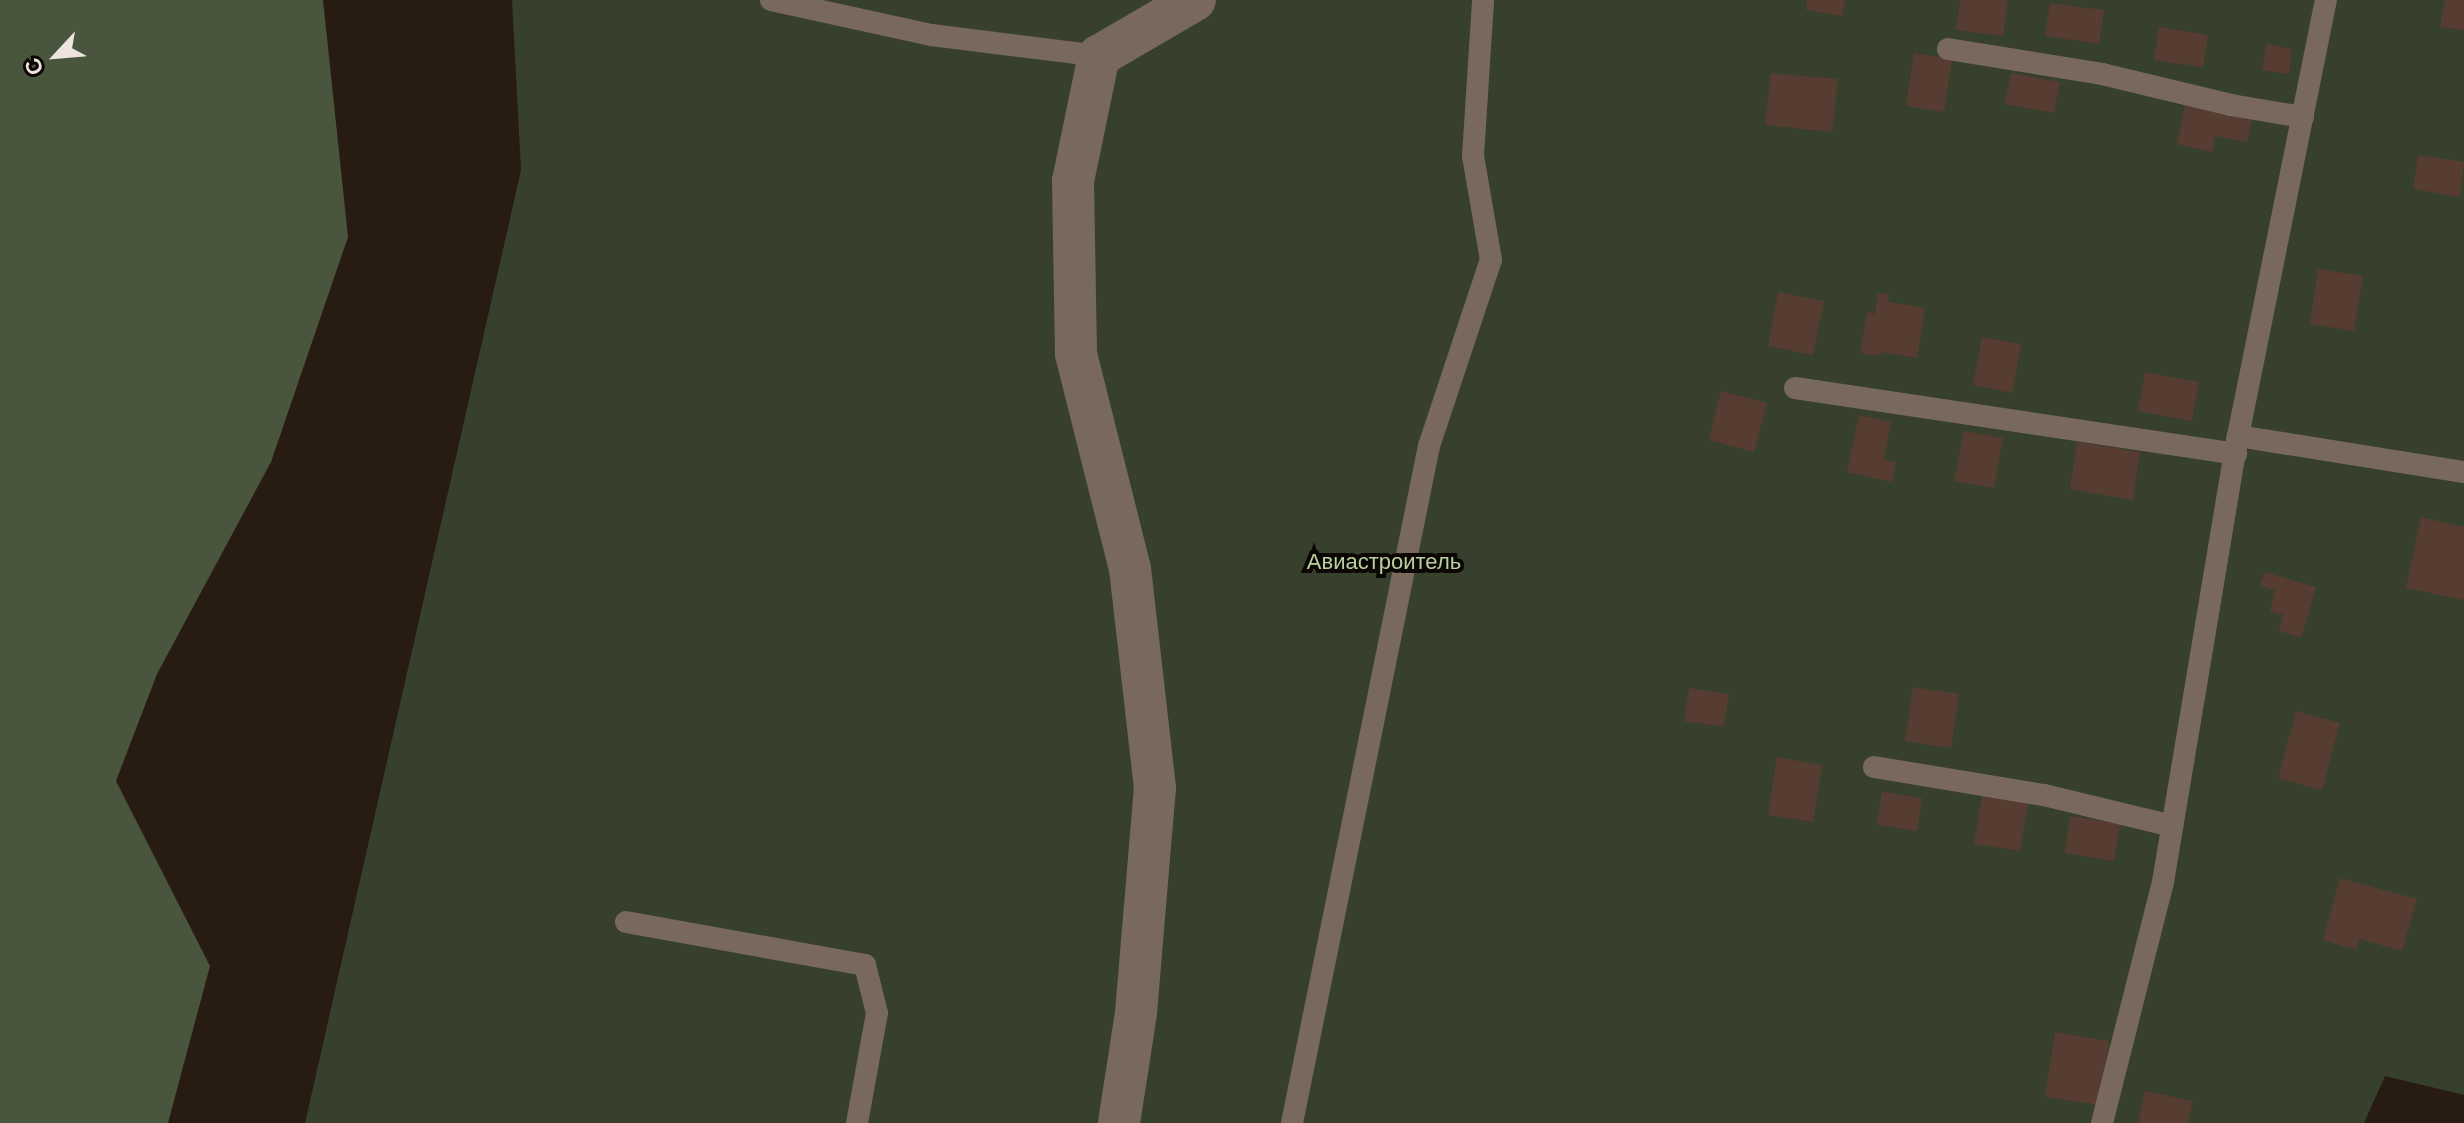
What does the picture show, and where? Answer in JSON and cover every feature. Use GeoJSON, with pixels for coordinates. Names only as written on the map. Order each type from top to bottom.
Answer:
{"type":"FeatureCollection","features":[{"type":"Feature","properties":{"kind":"street"},"geometry":{"type":"LineString","coordinates":[[1119,1123],[1136,1013],[1155,788],[1130,569],[1076,354],[1073,181],[1099,56],[1195,0]]}},
{"type":"Feature","properties":{"kind":"lane"},"geometry":{"type":"LineString","coordinates":[[771,0],[931,35],[1099,56]]}},
{"type":"Feature","properties":{"kind":"lane"},"geometry":{"type":"LineString","coordinates":[[1292,1123],[1429,446],[1491,260],[1473,156],[1483,0]]}},
{"type":"Feature","properties":{"kind":"lane"},"geometry":{"type":"LineString","coordinates":[[2102,1123],[2163,882],[2237,445],[2326,0]]}},
{"type":"Feature","properties":{"kind":"lane"},"geometry":{"type":"LineString","coordinates":[[1948,49],[2102,74],[2231,105],[2303,117]]}},
{"type":"Feature","properties":{"kind":"lane"},"geometry":{"type":"LineString","coordinates":[[1795,388],[2464,472]]}},
{"type":"Feature","properties":{"kind":"lane"},"geometry":{"type":"LineString","coordinates":[[1874,767],[2044,795],[2172,826]]}},
{"type":"Feature","properties":{"kind":"lane"},"geometry":{"type":"LineString","coordinates":[[626,922],[865,965],[877,1013],[857,1123]]}},
{"type":"Feature","properties":{"kind":"green space"},"geometry":{"type":"Polygon","coordinates":[[[0,0],[323,0],[348,237],[271,462],[157,674],[116,781],[210,966],[168,1123],[0,1123],[0,0]]]}},
{"type":"Feature","properties":{"kind":"green space","name":"Авиастроитель"},"geometry":{"type":"Polygon","coordinates":[[[512,0],[2464,0],[2464,1095],[2385,1076],[2364,1123],[305,1123],[521,170],[512,0]]]}},
{"type":"Feature","properties":{"kind":"building"},"geometry":{"type":"Polygon","coordinates":[[[1807,0],[1845,0],[1842,16],[1806,10],[1807,0]]]}},
{"type":"Feature","properties":{"kind":"building"},"geometry":{"type":"Polygon","coordinates":[[[1960,0],[2008,0],[2003,36],[1956,30],[1960,0]]]}},
{"type":"Feature","properties":{"kind":"building"},"geometry":{"type":"Polygon","coordinates":[[[2445,0],[2464,0],[2464,30],[2440,27],[2445,0]]]}},
{"type":"Feature","properties":{"kind":"building"},"geometry":{"type":"Polygon","coordinates":[[[2050,3],[2104,10],[2099,44],[2045,36],[2050,3]]]}},
{"type":"Feature","properties":{"kind":"building"},"geometry":{"type":"Polygon","coordinates":[[[2159,27],[2208,35],[2203,67],[2154,60],[2159,27]]]}},
{"type":"Feature","properties":{"kind":"building"},"geometry":{"type":"Polygon","coordinates":[[[2266,44],[2292,49],[2289,74],[2262,70],[2266,44]]]}},
{"type":"Feature","properties":{"kind":"building"},"geometry":{"type":"Polygon","coordinates":[[[1914,53],[1952,59],[1944,112],[1906,106],[1914,53]]]}},
{"type":"Feature","properties":{"kind":"building"},"geometry":{"type":"Polygon","coordinates":[[[1771,73],[1838,79],[1832,132],[1765,125],[1771,73]]]}},
{"type":"Feature","properties":{"kind":"building"},"geometry":{"type":"Polygon","coordinates":[[[2011,73],[2060,82],[2054,113],[2005,104],[2011,73]]]}},
{"type":"Feature","properties":{"kind":"building"},"geometry":{"type":"Polygon","coordinates":[[[2186,99],[2254,112],[2247,142],[2215,136],[2212,152],[2177,144],[2186,99]]]}},
{"type":"Feature","properties":{"kind":"building"},"geometry":{"type":"Polygon","coordinates":[[[2418,155],[2464,162],[2460,197],[2413,189],[2418,155]]]}},
{"type":"Feature","properties":{"kind":"building"},"geometry":{"type":"Polygon","coordinates":[[[2318,269],[2363,276],[2354,331],[2310,324],[2318,269]]]}},
{"type":"Feature","properties":{"kind":"building"},"geometry":{"type":"Polygon","coordinates":[[[1778,292],[1824,301],[1813,355],[1768,346],[1778,292]]]}},
{"type":"Feature","properties":{"kind":"building"},"geometry":{"type":"Polygon","coordinates":[[[1878,293],[1889,295],[1888,302],[1925,308],[1917,358],[1880,352],[1880,356],[1860,353],[1867,312],[1875,314],[1878,293]]]}},
{"type":"Feature","properties":{"kind":"building"},"geometry":{"type":"Polygon","coordinates":[[[1982,337],[2021,344],[2012,393],[1973,385],[1982,337]]]}},
{"type":"Feature","properties":{"kind":"building"},"geometry":{"type":"Polygon","coordinates":[[[2145,372],[2199,382],[2192,421],[2138,411],[2145,372]]]}},
{"type":"Feature","properties":{"kind":"building"},"geometry":{"type":"Polygon","coordinates":[[[1721,391],[1767,403],[1754,452],[1709,440],[1721,391]]]}},
{"type":"Feature","properties":{"kind":"building"},"geometry":{"type":"Polygon","coordinates":[[[1859,415],[1891,422],[1884,460],[1896,462],[1892,482],[1847,472],[1859,415]]]}},
{"type":"Feature","properties":{"kind":"building"},"geometry":{"type":"Polygon","coordinates":[[[1964,431],[2003,438],[1994,488],[1954,481],[1964,431]]]}},
{"type":"Feature","properties":{"kind":"building"},"geometry":{"type":"Polygon","coordinates":[[[2077,442],[2140,452],[2133,500],[2070,489],[2077,442]]]}},
{"type":"Feature","properties":{"kind":"building"},"geometry":{"type":"Polygon","coordinates":[[[2421,517],[2464,527],[2464,600],[2406,588],[2421,517]]]}},
{"type":"Feature","properties":{"kind":"building"},"geometry":{"type":"Polygon","coordinates":[[[2265,572],[2316,587],[2301,638],[2279,631],[2283,615],[2270,611],[2275,590],[2260,586],[2265,572]]]}},
{"type":"Feature","properties":{"kind":"building"},"geometry":{"type":"Polygon","coordinates":[[[1913,687],[1959,694],[1951,748],[1905,741],[1913,687]]]}},
{"type":"Feature","properties":{"kind":"building"},"geometry":{"type":"Polygon","coordinates":[[[1689,688],[1729,694],[1724,727],[1684,721],[1689,688]]]}},
{"type":"Feature","properties":{"kind":"building"},"geometry":{"type":"Polygon","coordinates":[[[2296,711],[2340,723],[2322,790],[2278,778],[2296,711]]]}},
{"type":"Feature","properties":{"kind":"building"},"geometry":{"type":"Polygon","coordinates":[[[1777,757],[1822,765],[1813,822],[1768,815],[1777,757]]]}},
{"type":"Feature","properties":{"kind":"building"},"geometry":{"type":"Polygon","coordinates":[[[1882,792],[1922,798],[1917,831],[1877,825],[1882,792]]]}},
{"type":"Feature","properties":{"kind":"building"},"geometry":{"type":"Polygon","coordinates":[[[1982,795],[2028,802],[2020,851],[1974,844],[1982,795]]]}},
{"type":"Feature","properties":{"kind":"building"},"geometry":{"type":"Polygon","coordinates":[[[2070,816],[2120,824],[2114,861],[2065,853],[2070,816]]]}},
{"type":"Feature","properties":{"kind":"building"},"geometry":{"type":"Polygon","coordinates":[[[2340,878],[2417,899],[2402,951],[2360,939],[2356,950],[2323,940],[2340,878]]]}},
{"type":"Feature","properties":{"kind":"building"},"geometry":{"type":"Polygon","coordinates":[[[2055,1032],[2109,1041],[2100,1105],[2045,1097],[2055,1032]]]}},
{"type":"Feature","properties":{"kind":"building"},"geometry":{"type":"Polygon","coordinates":[[[2145,1091],[2193,1101],[2188,1123],[2138,1123],[2145,1091]]]}}]}
